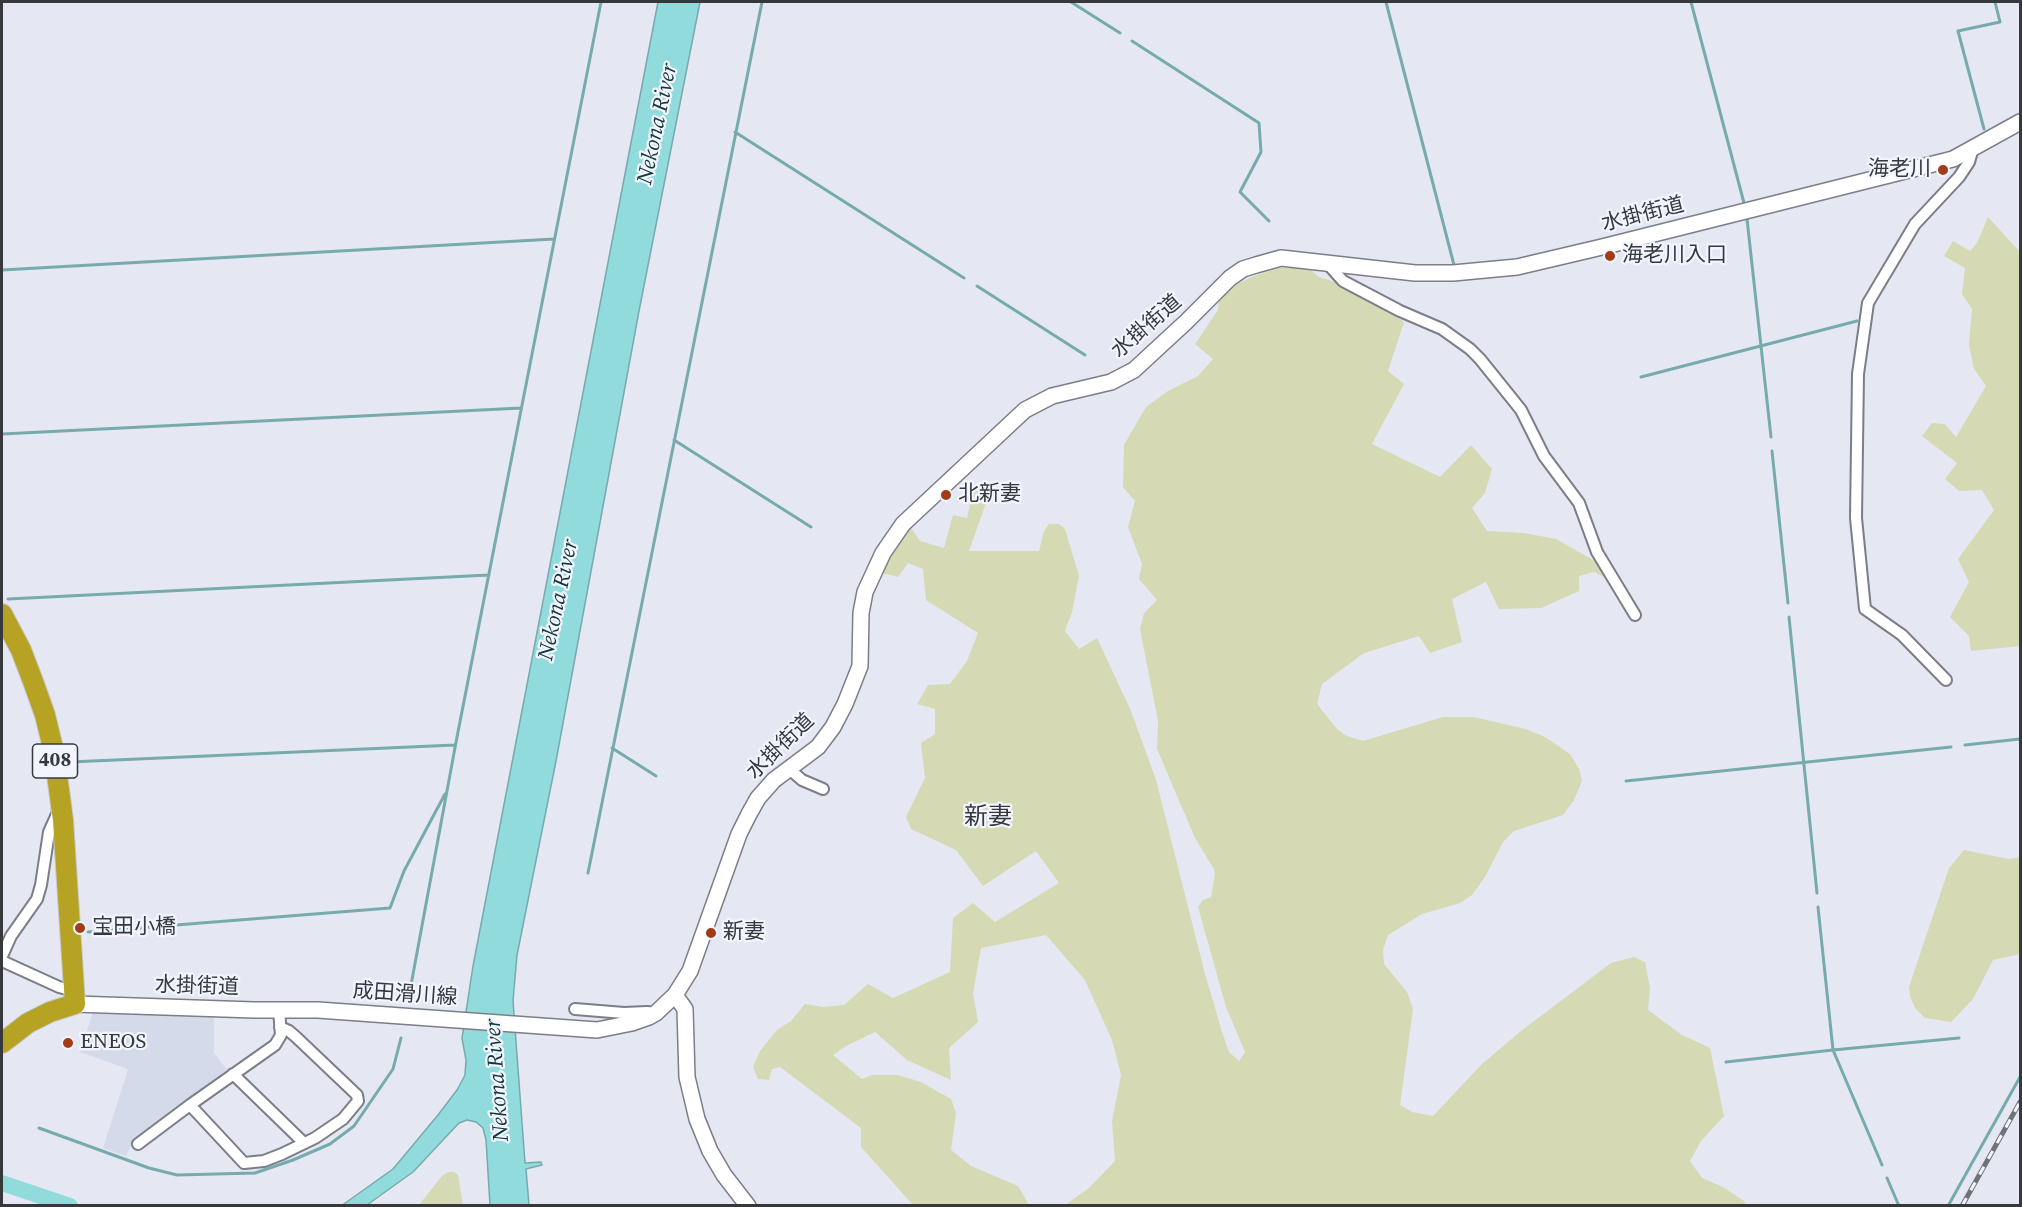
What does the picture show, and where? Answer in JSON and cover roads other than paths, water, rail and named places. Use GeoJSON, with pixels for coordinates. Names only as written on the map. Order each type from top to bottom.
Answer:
{"type":"FeatureCollection","features":[{"type":"Feature","properties":{"kind":"highway","name":"408"},"geometry":{"type":"LineString","coordinates":[[2,614],[21,650],[45,715],[54,752],[62,805],[75,997]]}},
{"type":"Feature","properties":{"kind":"highway"},"geometry":{"type":"LineString","coordinates":[[2,1043],[28,1023],[75,997]]}},
{"type":"Feature","properties":{"kind":"main road","name":"水掛街道"},"geometry":{"type":"LineString","coordinates":[[597,1030],[633,1023],[656,1013],[675,995],[690,971],[748,814],[769,785],[818,747],[845,704],[860,666],[861,613],[865,592],[883,553],[903,524],[1025,410],[1052,396],[1111,382],[1134,370],[1230,278],[1243,269],[1281,258],[1415,273],[1453,273],[1517,267],[1953,159],[2020,122]]}},
{"type":"Feature","properties":{"kind":"main road"},"geometry":{"type":"LineString","coordinates":[[675,995],[685,1009],[687,1077],[697,1119],[710,1151],[724,1175],[748,1206]]}},
{"type":"Feature","properties":{"kind":"main road","name":"水掛街道"},"geometry":{"type":"LineString","coordinates":[[75,997],[279,1010],[318,1010]]}},
{"type":"Feature","properties":{"kind":"main road","name":"成田滑川線"},"geometry":{"type":"LineString","coordinates":[[318,1010],[597,1030]]}},
{"type":"Feature","properties":{"kind":"street"},"geometry":{"type":"LineString","coordinates":[[1946,680],[1902,635],[1864,609],[1857,518],[1858,374],[1868,303],[1915,224],[1959,177],[1969,162],[1973,148]]}},
{"type":"Feature","properties":{"kind":"street"},"geometry":{"type":"LineString","coordinates":[[1326,262],[1342,281],[1400,311],[1442,329],[1480,359],[1521,410],[1544,456],[1579,503],[1597,552],[1635,615]]}},
{"type":"Feature","properties":{"kind":"street"},"geometry":{"type":"LineString","coordinates":[[790,767],[802,780],[823,789]]}},
{"type":"Feature","properties":{"kind":"street"},"geometry":{"type":"LineString","coordinates":[[2,956],[11,936],[36,899],[41,885],[49,832],[62,805]]}},
{"type":"Feature","properties":{"kind":"street"},"geometry":{"type":"LineString","coordinates":[[2,962],[59,987],[75,997]]}},
{"type":"Feature","properties":{"kind":"street"},"geometry":{"type":"LineString","coordinates":[[575,1009],[656,1013]]}},
{"type":"Feature","properties":{"kind":"street"},"geometry":{"type":"LineString","coordinates":[[138,1144],[275,1045],[281,1035],[279,1010]]}},
{"type":"Feature","properties":{"kind":"street"},"geometry":{"type":"LineString","coordinates":[[190,1105],[244,1163],[264,1161],[315,1138],[343,1119],[353,1109],[358,1098],[296,1037],[280,1027]]}},
{"type":"Feature","properties":{"kind":"street"},"geometry":{"type":"LineString","coordinates":[[233,1074],[304,1143]]}},
{"type":"Feature","properties":{"kind":"water","name":"Nekona River"},"geometry":{"type":"Polygon","coordinates":[[[658,2],[700,2],[517,955],[513,1001],[525,1163],[541,1162],[542,1165],[526,1169],[529,1205],[490,1205],[486,1140],[483,1128],[476,1122],[467,1120],[459,1123],[413,1172],[367,1205],[341,1206],[393,1169],[438,1115],[465,1075],[466,1060],[462,1038],[473,966],[658,2]]]}},
{"type":"Feature","properties":{"kind":"waterway"},"geometry":{"type":"LineString","coordinates":[[411,985],[457,737],[601,2]]}},
{"type":"Feature","properties":{"kind":"waterway"},"geometry":{"type":"LineString","coordinates":[[588,873],[762,2]]}},
{"type":"Feature","properties":{"kind":"waterway"},"geometry":{"type":"LineString","coordinates":[[1071,2],[1120,33]]}},
{"type":"Feature","properties":{"kind":"waterway"},"geometry":{"type":"LineString","coordinates":[[1386,2],[1454,265]]}},
{"type":"Feature","properties":{"kind":"waterway"},"geometry":{"type":"LineString","coordinates":[[1691,2],[1744,203]]}},
{"type":"Feature","properties":{"kind":"waterway"},"geometry":{"type":"LineString","coordinates":[[1984,129],[1958,31],[2000,22],[1995,2]]}},
{"type":"Feature","properties":{"kind":"waterway"},"geometry":{"type":"LineString","coordinates":[[1132,41],[1259,123],[1261,152],[1240,192],[1269,221]]}},
{"type":"Feature","properties":{"kind":"waterway"},"geometry":{"type":"LineString","coordinates":[[735,132],[964,278]]}},
{"type":"Feature","properties":{"kind":"waterway"},"geometry":{"type":"LineString","coordinates":[[1747,219],[1771,437]]}},
{"type":"Feature","properties":{"kind":"waterway"},"geometry":{"type":"LineString","coordinates":[[2,270],[554,239]]}},
{"type":"Feature","properties":{"kind":"waterway"},"geometry":{"type":"LineString","coordinates":[[977,286],[1085,355]]}},
{"type":"Feature","properties":{"kind":"waterway"},"geometry":{"type":"LineString","coordinates":[[1641,377],[1857,321]]}},
{"type":"Feature","properties":{"kind":"waterway"},"geometry":{"type":"LineString","coordinates":[[2,434],[521,408]]}},
{"type":"Feature","properties":{"kind":"waterway"},"geometry":{"type":"LineString","coordinates":[[674,440],[811,527]]}},
{"type":"Feature","properties":{"kind":"waterway"},"geometry":{"type":"LineString","coordinates":[[1772,451],[1788,603]]}},
{"type":"Feature","properties":{"kind":"waterway"},"geometry":{"type":"LineString","coordinates":[[8,599],[489,575]]}},
{"type":"Feature","properties":{"kind":"waterway"},"geometry":{"type":"LineString","coordinates":[[1789,617],[1817,893]]}},
{"type":"Feature","properties":{"kind":"waterway"},"geometry":{"type":"LineString","coordinates":[[1965,745],[2020,739]]}},
{"type":"Feature","properties":{"kind":"waterway"},"geometry":{"type":"LineString","coordinates":[[70,762],[455,745]]}},
{"type":"Feature","properties":{"kind":"waterway"},"geometry":{"type":"LineString","coordinates":[[1626,781],[1951,747]]}},
{"type":"Feature","properties":{"kind":"waterway"},"geometry":{"type":"LineString","coordinates":[[612,748],[656,776]]}},
{"type":"Feature","properties":{"kind":"waterway"},"geometry":{"type":"LineString","coordinates":[[88,932],[390,908],[404,871],[445,794]]}},
{"type":"Feature","properties":{"kind":"waterway"},"geometry":{"type":"LineString","coordinates":[[1818,907],[1833,1050],[1882,1165]]}},
{"type":"Feature","properties":{"kind":"waterway"},"geometry":{"type":"LineString","coordinates":[[39,1128],[149,1168],[177,1175],[255,1173],[330,1144],[354,1126],[393,1069],[401,1038]]}},
{"type":"Feature","properties":{"kind":"waterway"},"geometry":{"type":"LineString","coordinates":[[1726,1062],[1959,1038]]}},
{"type":"Feature","properties":{"kind":"waterway"},"geometry":{"type":"LineString","coordinates":[[1948,1206],[2020,1077]]}},
{"type":"Feature","properties":{"kind":"waterway"},"geometry":{"type":"LineString","coordinates":[[1887,1178],[1899,1206]]}},
{"type":"Feature","properties":{"kind":"waterway"},"geometry":{"type":"LineString","coordinates":[[2,1183],[70,1206]]}},
{"type":"Feature","properties":{"kind":"railway"},"geometry":{"type":"LineString","coordinates":[[1962,1206],[2020,1102]]}},
{"type":"Feature","properties":{"kind":"place","name":"海老川"},"geometry":{"type":"Point","coordinates":[1943,170]}},
{"type":"Feature","properties":{"kind":"place","name":"海老川入口"},"geometry":{"type":"Point","coordinates":[1610,256]}},
{"type":"Feature","properties":{"kind":"place","name":"北新妻"},"geometry":{"type":"Point","coordinates":[946,495]}},
{"type":"Feature","properties":{"kind":"place","name":"宝田小橋"},"geometry":{"type":"Point","coordinates":[80,928]}},
{"type":"Feature","properties":{"kind":"place","name":"新妻"},"geometry":{"type":"Point","coordinates":[711,933]}},
{"type":"Feature","properties":{"kind":"place","name":"ENEOS"},"geometry":{"type":"Point","coordinates":[68,1043]}},
{"type":"Feature","properties":{"kind":"district","name":"新妻"},"geometry":{"type":"Point","coordinates":[988,818]}}]}
